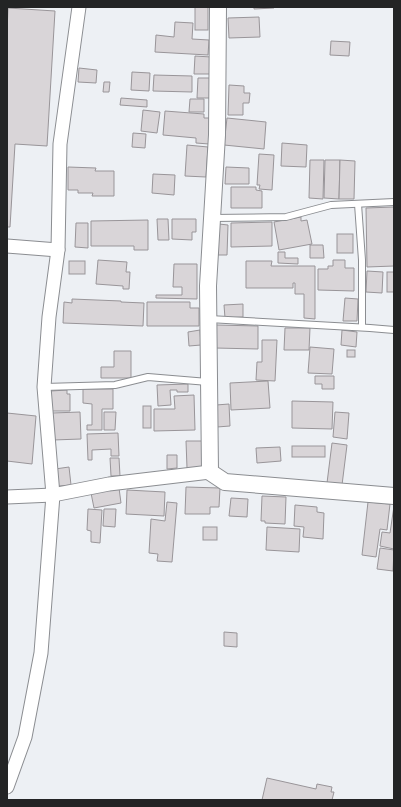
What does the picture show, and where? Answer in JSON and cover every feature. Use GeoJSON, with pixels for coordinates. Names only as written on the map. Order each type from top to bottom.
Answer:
{"type":"FeatureCollection","features":[{"type":"Feature","properties":{"kind":"street"},"geometry":{"type":"LineString","coordinates":[[7,787],[11,765],[25,736],[41,653],[53,495],[44,386],[49,317],[58,250],[60,144],[79,7]]}},
{"type":"Feature","properties":{"kind":"street"},"geometry":{"type":"LineString","coordinates":[[210,472],[208,319],[217,135],[218,7]]}},
{"type":"Feature","properties":{"kind":"street"},"geometry":{"type":"LineString","coordinates":[[7,246],[58,250]]}},
{"type":"Feature","properties":{"kind":"street"},"geometry":{"type":"LineString","coordinates":[[7,497],[53,495],[109,484],[210,472],[225,482],[394,496]]}},
{"type":"Feature","properties":{"kind":"lane"},"geometry":{"type":"LineString","coordinates":[[212,218],[286,217],[331,205],[394,202]]}},
{"type":"Feature","properties":{"kind":"lane"},"geometry":{"type":"LineString","coordinates":[[358,204],[362,260],[362,327]]}},
{"type":"Feature","properties":{"kind":"lane"},"geometry":{"type":"LineString","coordinates":[[208,319],[394,330]]}},
{"type":"Feature","properties":{"kind":"lane"},"geometry":{"type":"LineString","coordinates":[[44,386],[115,385],[148,377],[208,382]]}},
{"type":"Feature","properties":{"kind":"building"},"geometry":{"type":"Polygon","coordinates":[[[195,7],[208,7],[208,30],[195,30],[195,7]]]}},
{"type":"Feature","properties":{"kind":"building"},"geometry":{"type":"Polygon","coordinates":[[[254,7],[274,7],[274,8],[254,9],[254,7]]]}},
{"type":"Feature","properties":{"kind":"building"},"geometry":{"type":"Polygon","coordinates":[[[8,8],[55,11],[47,146],[15,144],[10,227],[7,227],[8,8]]]}},
{"type":"Feature","properties":{"kind":"building"},"geometry":{"type":"Polygon","coordinates":[[[259,17],[260,37],[229,38],[228,18],[259,17]]]}},
{"type":"Feature","properties":{"kind":"building"},"geometry":{"type":"Polygon","coordinates":[[[175,22],[193,23],[192,39],[209,40],[208,55],[155,52],[156,35],[174,37],[175,22]]]}},
{"type":"Feature","properties":{"kind":"building"},"geometry":{"type":"Polygon","coordinates":[[[331,41],[350,42],[349,56],[330,55],[331,41]]]}},
{"type":"Feature","properties":{"kind":"building"},"geometry":{"type":"Polygon","coordinates":[[[195,56],[211,57],[211,74],[194,74],[195,56]]]}},
{"type":"Feature","properties":{"kind":"building"},"geometry":{"type":"Polygon","coordinates":[[[79,68],[97,70],[96,83],[78,82],[79,68]]]}},
{"type":"Feature","properties":{"kind":"building"},"geometry":{"type":"Polygon","coordinates":[[[132,72],[150,73],[149,91],[131,90],[132,72]]]}},
{"type":"Feature","properties":{"kind":"building"},"geometry":{"type":"Polygon","coordinates":[[[154,75],[192,76],[192,92],[153,91],[154,75]]]}},
{"type":"Feature","properties":{"kind":"building"},"geometry":{"type":"Polygon","coordinates":[[[198,78],[213,78],[212,98],[197,98],[198,78]]]}},
{"type":"Feature","properties":{"kind":"building"},"geometry":{"type":"Polygon","coordinates":[[[104,82],[110,82],[109,92],[103,92],[104,82]]]}},
{"type":"Feature","properties":{"kind":"building"},"geometry":{"type":"Polygon","coordinates":[[[229,85],[244,86],[244,93],[250,93],[249,103],[243,103],[243,115],[228,115],[229,85]]]}},
{"type":"Feature","properties":{"kind":"building"},"geometry":{"type":"Polygon","coordinates":[[[121,98],[147,100],[147,107],[120,105],[121,98]]]}},
{"type":"Feature","properties":{"kind":"building"},"geometry":{"type":"Polygon","coordinates":[[[190,99],[204,99],[204,112],[189,112],[190,99]]]}},
{"type":"Feature","properties":{"kind":"building"},"geometry":{"type":"Polygon","coordinates":[[[143,110],[160,112],[157,133],[141,131],[143,110]]]}},
{"type":"Feature","properties":{"kind":"building"},"geometry":{"type":"Polygon","coordinates":[[[165,111],[204,114],[204,118],[211,118],[209,144],[196,143],[196,138],[163,135],[165,111]]]}},
{"type":"Feature","properties":{"kind":"building"},"geometry":{"type":"Polygon","coordinates":[[[227,118],[266,122],[264,149],[224,145],[227,118]]]}},
{"type":"Feature","properties":{"kind":"building"},"geometry":{"type":"Polygon","coordinates":[[[133,133],[146,134],[145,148],[132,147],[133,133]]]}},
{"type":"Feature","properties":{"kind":"building"},"geometry":{"type":"Polygon","coordinates":[[[282,143],[307,145],[306,167],[281,166],[282,143]]]}},
{"type":"Feature","properties":{"kind":"building"},"geometry":{"type":"Polygon","coordinates":[[[187,145],[208,147],[206,177],[185,176],[187,145]]]}},
{"type":"Feature","properties":{"kind":"building"},"geometry":{"type":"Polygon","coordinates":[[[259,154],[274,155],[272,190],[259,189],[260,185],[257,185],[259,154]]]}},
{"type":"Feature","properties":{"kind":"building"},"geometry":{"type":"Polygon","coordinates":[[[310,160],[324,160],[323,199],[309,198],[310,160]]]}},
{"type":"Feature","properties":{"kind":"building"},"geometry":{"type":"Polygon","coordinates":[[[325,160],[340,160],[339,199],[324,198],[325,160]]]}},
{"type":"Feature","properties":{"kind":"building"},"geometry":{"type":"Polygon","coordinates":[[[340,160],[355,161],[354,199],[339,199],[340,160]]]}},
{"type":"Feature","properties":{"kind":"building"},"geometry":{"type":"Polygon","coordinates":[[[68,167],[96,168],[95,171],[114,171],[114,196],[92,196],[93,193],[78,193],[78,190],[68,190],[68,167]]]}},
{"type":"Feature","properties":{"kind":"building"},"geometry":{"type":"Polygon","coordinates":[[[226,167],[249,168],[249,184],[225,184],[226,167]]]}},
{"type":"Feature","properties":{"kind":"building"},"geometry":{"type":"Polygon","coordinates":[[[153,174],[175,175],[174,195],[152,193],[153,174]]]}},
{"type":"Feature","properties":{"kind":"building"},"geometry":{"type":"Polygon","coordinates":[[[231,187],[256,187],[256,190],[262,191],[262,208],[231,208],[231,187]]]}},
{"type":"Feature","properties":{"kind":"building"},"geometry":{"type":"Polygon","coordinates":[[[394,207],[394,266],[367,267],[366,208],[394,207]]]}},
{"type":"Feature","properties":{"kind":"building"},"geometry":{"type":"Polygon","coordinates":[[[301,217],[301,221],[307,220],[312,244],[279,250],[274,222],[301,217]]]}},
{"type":"Feature","properties":{"kind":"building"},"geometry":{"type":"Polygon","coordinates":[[[157,219],[168,219],[169,240],[158,240],[157,219]]]}},
{"type":"Feature","properties":{"kind":"building"},"geometry":{"type":"Polygon","coordinates":[[[172,219],[196,219],[196,232],[192,232],[192,240],[172,239],[172,219]]]}},
{"type":"Feature","properties":{"kind":"building"},"geometry":{"type":"Polygon","coordinates":[[[148,220],[148,250],[134,250],[134,246],[91,246],[91,221],[148,220]]]}},
{"type":"Feature","properties":{"kind":"building"},"geometry":{"type":"Polygon","coordinates":[[[272,222],[272,246],[231,247],[231,223],[272,222]]]}},
{"type":"Feature","properties":{"kind":"building"},"geometry":{"type":"Polygon","coordinates":[[[76,223],[88,223],[88,248],[75,247],[76,223]]]}},
{"type":"Feature","properties":{"kind":"building"},"geometry":{"type":"Polygon","coordinates":[[[219,224],[228,225],[227,255],[218,255],[219,224]]]}},
{"type":"Feature","properties":{"kind":"building"},"geometry":{"type":"Polygon","coordinates":[[[337,234],[353,234],[353,253],[337,253],[337,234]]]}},
{"type":"Feature","properties":{"kind":"building"},"geometry":{"type":"Polygon","coordinates":[[[310,245],[323,245],[324,258],[310,258],[310,245]]]}},
{"type":"Feature","properties":{"kind":"building"},"geometry":{"type":"Polygon","coordinates":[[[278,252],[285,252],[285,258],[298,258],[298,264],[278,263],[278,252]]]}},
{"type":"Feature","properties":{"kind":"building"},"geometry":{"type":"Polygon","coordinates":[[[98,260],[127,262],[126,272],[130,272],[129,289],[123,289],[123,286],[96,284],[98,260]]]}},
{"type":"Feature","properties":{"kind":"building"},"geometry":{"type":"Polygon","coordinates":[[[333,260],[345,260],[345,268],[354,268],[354,291],[318,290],[318,269],[328,269],[328,266],[333,266],[333,260]]]}},
{"type":"Feature","properties":{"kind":"building"},"geometry":{"type":"Polygon","coordinates":[[[69,261],[85,261],[85,274],[69,274],[69,261]]]}},
{"type":"Feature","properties":{"kind":"building"},"geometry":{"type":"Polygon","coordinates":[[[246,261],[272,261],[271,266],[315,266],[315,319],[304,318],[304,294],[295,294],[295,283],[293,283],[293,288],[246,288],[246,261]]]}},
{"type":"Feature","properties":{"kind":"building"},"geometry":{"type":"Polygon","coordinates":[[[174,264],[197,264],[197,299],[156,298],[156,295],[182,295],[182,287],[173,287],[174,264]]]}},
{"type":"Feature","properties":{"kind":"building"},"geometry":{"type":"Polygon","coordinates":[[[367,271],[383,272],[382,293],[366,292],[367,271]]]}},
{"type":"Feature","properties":{"kind":"building"},"geometry":{"type":"Polygon","coordinates":[[[387,272],[394,272],[394,292],[387,292],[387,272]]]}},
{"type":"Feature","properties":{"kind":"building"},"geometry":{"type":"Polygon","coordinates":[[[345,298],[358,299],[357,321],[343,321],[345,298]]]}},
{"type":"Feature","properties":{"kind":"building"},"geometry":{"type":"Polygon","coordinates":[[[72,299],[144,303],[143,326],[63,323],[64,302],[72,303],[72,299]]]}},
{"type":"Feature","properties":{"kind":"building"},"geometry":{"type":"Polygon","coordinates":[[[147,302],[190,302],[190,308],[199,308],[199,326],[147,326],[147,302]]]}},
{"type":"Feature","properties":{"kind":"building"},"geometry":{"type":"Polygon","coordinates":[[[243,304],[243,317],[225,318],[224,305],[243,304]]]}},
{"type":"Feature","properties":{"kind":"building"},"geometry":{"type":"Polygon","coordinates":[[[216,325],[258,326],[258,349],[215,348],[216,325]]]}},
{"type":"Feature","properties":{"kind":"building"},"geometry":{"type":"Polygon","coordinates":[[[285,328],[310,328],[309,350],[284,350],[285,328]]]}},
{"type":"Feature","properties":{"kind":"building"},"geometry":{"type":"Polygon","coordinates":[[[200,330],[201,345],[189,346],[188,332],[200,330]]]}},
{"type":"Feature","properties":{"kind":"building"},"geometry":{"type":"Polygon","coordinates":[[[342,330],[357,332],[356,347],[341,345],[342,330]]]}},
{"type":"Feature","properties":{"kind":"building"},"geometry":{"type":"Polygon","coordinates":[[[262,340],[277,340],[275,381],[256,380],[257,362],[262,362],[262,340]]]}},
{"type":"Feature","properties":{"kind":"building"},"geometry":{"type":"Polygon","coordinates":[[[310,347],[334,349],[332,374],[308,373],[310,347]]]}},
{"type":"Feature","properties":{"kind":"building"},"geometry":{"type":"Polygon","coordinates":[[[347,350],[355,350],[355,357],[347,357],[347,350]]]}},
{"type":"Feature","properties":{"kind":"building"},"geometry":{"type":"Polygon","coordinates":[[[114,351],[131,351],[131,378],[101,378],[101,367],[114,367],[114,351]]]}},
{"type":"Feature","properties":{"kind":"building"},"geometry":{"type":"Polygon","coordinates":[[[315,376],[334,376],[334,389],[322,389],[322,384],[315,384],[315,376]]]}},
{"type":"Feature","properties":{"kind":"building"},"geometry":{"type":"Polygon","coordinates":[[[268,381],[270,408],[231,410],[230,383],[268,381]]]}},
{"type":"Feature","properties":{"kind":"building"},"geometry":{"type":"Polygon","coordinates":[[[188,384],[188,392],[177,392],[177,390],[170,390],[171,405],[158,406],[157,385],[188,384]]]}},
{"type":"Feature","properties":{"kind":"building"},"geometry":{"type":"Polygon","coordinates":[[[83,389],[113,389],[113,409],[102,409],[102,430],[87,430],[87,425],[92,425],[92,404],[83,403],[83,389]]]}},
{"type":"Feature","properties":{"kind":"building"},"geometry":{"type":"Polygon","coordinates":[[[67,390],[67,394],[70,394],[70,411],[52,411],[51,391],[67,390]]]}},
{"type":"Feature","properties":{"kind":"building"},"geometry":{"type":"Polygon","coordinates":[[[194,395],[195,430],[154,431],[154,409],[175,409],[174,396],[194,395]]]}},
{"type":"Feature","properties":{"kind":"building"},"geometry":{"type":"Polygon","coordinates":[[[292,401],[333,402],[332,429],[292,428],[292,401]]]}},
{"type":"Feature","properties":{"kind":"building"},"geometry":{"type":"Polygon","coordinates":[[[229,404],[230,426],[217,427],[216,405],[229,404]]]}},
{"type":"Feature","properties":{"kind":"building"},"geometry":{"type":"Polygon","coordinates":[[[143,406],[151,406],[151,428],[143,428],[143,406]]]}},
{"type":"Feature","properties":{"kind":"building"},"geometry":{"type":"Polygon","coordinates":[[[80,412],[81,439],[53,440],[52,413],[80,412]]]}},
{"type":"Feature","properties":{"kind":"building"},"geometry":{"type":"Polygon","coordinates":[[[104,412],[116,412],[115,430],[104,430],[104,412]]]}},
{"type":"Feature","properties":{"kind":"building"},"geometry":{"type":"Polygon","coordinates":[[[335,412],[349,413],[347,439],[333,437],[335,412]]]}},
{"type":"Feature","properties":{"kind":"building"},"geometry":{"type":"Polygon","coordinates":[[[7,413],[36,416],[32,464],[7,461],[7,413]]]}},
{"type":"Feature","properties":{"kind":"building"},"geometry":{"type":"Polygon","coordinates":[[[118,433],[119,456],[111,456],[111,449],[92,450],[92,460],[88,460],[87,434],[118,433]]]}},
{"type":"Feature","properties":{"kind":"building"},"geometry":{"type":"Polygon","coordinates":[[[186,441],[202,441],[203,468],[187,468],[186,441]]]}},
{"type":"Feature","properties":{"kind":"building"},"geometry":{"type":"Polygon","coordinates":[[[332,443],[347,445],[342,485],[327,483],[332,443]]]}},
{"type":"Feature","properties":{"kind":"building"},"geometry":{"type":"Polygon","coordinates":[[[292,446],[325,446],[325,457],[292,457],[292,446]]]}},
{"type":"Feature","properties":{"kind":"building"},"geometry":{"type":"Polygon","coordinates":[[[280,447],[281,461],[257,463],[256,448],[280,447]]]}},
{"type":"Feature","properties":{"kind":"building"},"geometry":{"type":"Polygon","coordinates":[[[167,455],[177,455],[177,468],[167,469],[167,455]]]}},
{"type":"Feature","properties":{"kind":"building"},"geometry":{"type":"Polygon","coordinates":[[[110,458],[119,458],[120,476],[111,476],[110,458]]]}},
{"type":"Feature","properties":{"kind":"building"},"geometry":{"type":"Polygon","coordinates":[[[69,467],[71,485],[58,486],[55,469],[69,467]]]}},
{"type":"Feature","properties":{"kind":"building"},"geometry":{"type":"Polygon","coordinates":[[[186,487],[220,488],[219,507],[210,507],[210,514],[185,514],[186,487]]]}},
{"type":"Feature","properties":{"kind":"building"},"geometry":{"type":"Polygon","coordinates":[[[119,488],[121,503],[94,508],[91,493],[119,488]]]}},
{"type":"Feature","properties":{"kind":"building"},"geometry":{"type":"Polygon","coordinates":[[[127,490],[165,492],[164,516],[126,514],[127,490]]]}},
{"type":"Feature","properties":{"kind":"building"},"geometry":{"type":"Polygon","coordinates":[[[262,496],[286,497],[285,524],[265,523],[265,521],[261,521],[262,496]]]}},
{"type":"Feature","properties":{"kind":"building"},"geometry":{"type":"Polygon","coordinates":[[[231,498],[248,499],[247,517],[229,516],[231,498]]]}},
{"type":"Feature","properties":{"kind":"building"},"geometry":{"type":"Polygon","coordinates":[[[167,502],[177,503],[172,562],[157,561],[158,554],[149,553],[151,519],[165,521],[167,502]]]}},
{"type":"Feature","properties":{"kind":"building"},"geometry":{"type":"Polygon","coordinates":[[[368,502],[390,504],[387,530],[380,529],[376,557],[362,555],[368,502]]]}},
{"type":"Feature","properties":{"kind":"building"},"geometry":{"type":"Polygon","coordinates":[[[295,505],[317,507],[317,512],[324,513],[323,539],[303,537],[304,527],[294,526],[295,505]]]}},
{"type":"Feature","properties":{"kind":"building"},"geometry":{"type":"Polygon","coordinates":[[[394,506],[394,549],[380,546],[382,532],[390,533],[394,506]]]}},
{"type":"Feature","properties":{"kind":"building"},"geometry":{"type":"Polygon","coordinates":[[[88,509],[102,510],[100,543],[91,542],[91,531],[87,530],[88,509]]]}},
{"type":"Feature","properties":{"kind":"building"},"geometry":{"type":"Polygon","coordinates":[[[104,509],[116,509],[115,527],[103,526],[104,509]]]}},
{"type":"Feature","properties":{"kind":"building"},"geometry":{"type":"Polygon","coordinates":[[[203,527],[217,527],[217,540],[203,540],[203,527]]]}},
{"type":"Feature","properties":{"kind":"building"},"geometry":{"type":"Polygon","coordinates":[[[267,527],[300,529],[299,552],[266,550],[267,527]]]}},
{"type":"Feature","properties":{"kind":"building"},"geometry":{"type":"Polygon","coordinates":[[[380,548],[394,550],[393,571],[377,569],[380,548]]]}},
{"type":"Feature","properties":{"kind":"building"},"geometry":{"type":"Polygon","coordinates":[[[224,632],[237,633],[237,647],[224,646],[224,632]]]}},
{"type":"Feature","properties":{"kind":"building"},"geometry":{"type":"Polygon","coordinates":[[[267,778],[316,789],[317,784],[332,787],[331,792],[334,792],[332,800],[262,800],[267,778]]]}}]}
